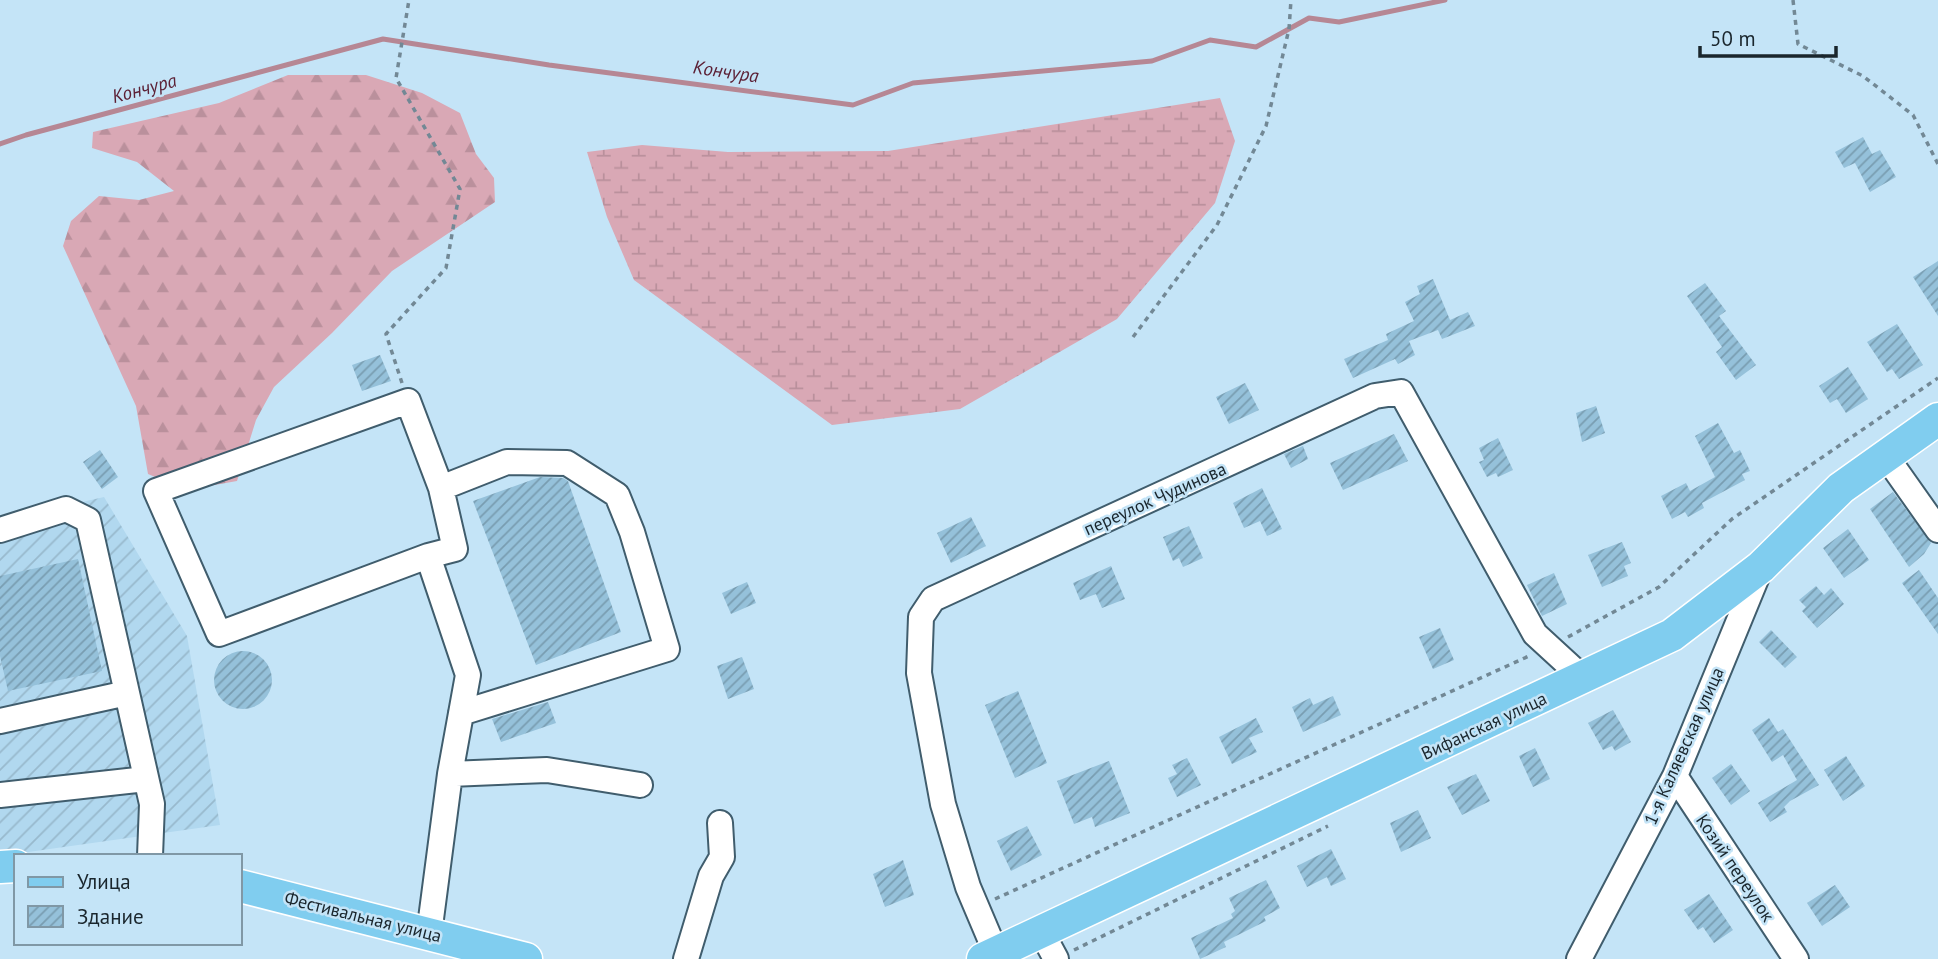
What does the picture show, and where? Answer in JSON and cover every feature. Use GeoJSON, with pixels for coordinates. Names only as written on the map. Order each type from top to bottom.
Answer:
{"type":"FeatureCollection","features":[{"type":"Feature","properties":{"kind":"main road","name":"Вифанская улица"},"geometry":{"type":"LineString","coordinates":[[989,956],[1049,946],[1672,635],[1761,567],[1841,488],[1885,454],[1938,419]]}},
{"type":"Feature","properties":{"kind":"main road","name":"Фестивальная улица"},"geometry":{"type":"LineString","coordinates":[[242,886],[526,959]]}},
{"type":"Feature","properties":{"kind":"street","name":"переулок Чудинова"},"geometry":{"type":"LineString","coordinates":[[989,956],[977,907],[943,804],[919,673],[921,617],[933,599],[1375,396],[1401,392],[1535,634],[1584,679]]}},
{"type":"Feature","properties":{"kind":"street"},"geometry":{"type":"LineString","coordinates":[[408,401],[441,488],[455,549],[428,556],[219,634],[156,491],[408,401]]}},
{"type":"Feature","properties":{"kind":"street"},"geometry":{"type":"LineString","coordinates":[[1885,454],[1938,530]]}},
{"type":"Feature","properties":{"kind":"street"},"geometry":{"type":"LineString","coordinates":[[441,488],[507,462],[568,463],[617,495],[632,532],[667,649],[461,713]]}},
{"type":"Feature","properties":{"kind":"street"},"geometry":{"type":"LineString","coordinates":[[0,530],[66,509],[88,520],[152,804],[150,854]]}},
{"type":"Feature","properties":{"kind":"street"},"geometry":{"type":"LineString","coordinates":[[428,556],[468,676],[450,774],[429,933]]}},
{"type":"Feature","properties":{"kind":"street","name":"1-я Каляевская улица"},"geometry":{"type":"LineString","coordinates":[[1579,959],[1675,776],[1761,567]]}},
{"type":"Feature","properties":{"kind":"street"},"geometry":{"type":"LineString","coordinates":[[0,721],[127,693]]}},
{"type":"Feature","properties":{"kind":"street"},"geometry":{"type":"LineString","coordinates":[[450,774],[547,771],[639,785]]}},
{"type":"Feature","properties":{"kind":"street","name":"Козий переулок"},"geometry":{"type":"LineString","coordinates":[[1675,776],[1796,959]]}},
{"type":"Feature","properties":{"kind":"street"},"geometry":{"type":"LineString","coordinates":[[0,795],[146,779]]}},
{"type":"Feature","properties":{"kind":"street"},"geometry":{"type":"LineString","coordinates":[[686,959],[711,876],[722,857],[720,823]]}},
{"type":"Feature","properties":{"kind":"path"},"geometry":{"type":"LineString","coordinates":[[408,401],[386,334],[446,268],[460,189],[396,78],[409,0]]}},
{"type":"Feature","properties":{"kind":"path"},"geometry":{"type":"LineString","coordinates":[[1133,337],[1217,225],[1266,126],[1289,29],[1291,0]]}},
{"type":"Feature","properties":{"kind":"path"},"geometry":{"type":"LineString","coordinates":[[1793,0],[1798,44],[1863,76],[1913,115],[1938,163]]}},
{"type":"Feature","properties":{"kind":"path"},"geometry":{"type":"LineString","coordinates":[[977,907],[1549,647],[1659,587],[1732,519],[1938,379]]}},
{"type":"Feature","properties":{"kind":"shaded area"},"geometry":{"type":"Polygon","coordinates":[[[104,497],[187,636],[220,825],[0,856],[0,521],[104,497]]]}},
{"type":"Feature","properties":{"kind":"green space"},"geometry":{"type":"Polygon","coordinates":[[[288,75],[366,75],[422,93],[460,113],[476,154],[494,178],[495,202],[392,271],[332,333],[274,387],[256,420],[237,481],[186,490],[148,474],[136,406],[63,246],[71,221],[99,196],[139,200],[174,191],[137,162],[92,148],[93,132],[219,103],[288,75]]]}},
{"type":"Feature","properties":{"kind":"green space"},"geometry":{"type":"Polygon","coordinates":[[[1220,98],[1235,141],[1215,203],[1117,319],[960,409],[832,425],[634,280],[607,217],[587,152],[642,145],[728,152],[888,151],[1220,98]]]}},
{"type":"Feature","properties":{"kind":"building"},"geometry":{"type":"Polygon","coordinates":[[[1863,137],[1872,154],[1880,150],[1896,177],[1870,192],[1855,163],[1844,168],[1835,152],[1863,137]]]}},
{"type":"Feature","properties":{"kind":"building"},"geometry":{"type":"Polygon","coordinates":[[[1938,261],[1938,316],[1913,277],[1938,261]]]}},
{"type":"Feature","properties":{"kind":"building"},"geometry":{"type":"Polygon","coordinates":[[[1433,279],[1450,320],[1468,312],[1475,326],[1442,339],[1438,330],[1409,341],[1415,355],[1398,364],[1395,359],[1353,378],[1344,359],[1388,340],[1386,334],[1414,321],[1405,302],[1420,294],[1417,286],[1433,279]]]}},
{"type":"Feature","properties":{"kind":"building"},"geometry":{"type":"Polygon","coordinates":[[[1705,283],[1726,311],[1719,316],[1756,365],[1736,380],[1716,352],[1722,347],[1687,296],[1705,283]]]}},
{"type":"Feature","properties":{"kind":"building"},"geometry":{"type":"Polygon","coordinates":[[[1897,324],[1923,365],[1899,379],[1892,369],[1887,372],[1867,342],[1897,324]]]}},
{"type":"Feature","properties":{"kind":"building"},"geometry":{"type":"Polygon","coordinates":[[[380,355],[391,381],[362,391],[352,365],[380,355]]]}},
{"type":"Feature","properties":{"kind":"building"},"geometry":{"type":"Polygon","coordinates":[[[1848,367],[1868,399],[1846,413],[1837,399],[1830,403],[1819,386],[1848,367]]]}},
{"type":"Feature","properties":{"kind":"building"},"geometry":{"type":"Polygon","coordinates":[[[1245,383],[1259,410],[1229,424],[1216,397],[1245,383]]]}},
{"type":"Feature","properties":{"kind":"building"},"geometry":{"type":"Polygon","coordinates":[[[1596,406],[1605,433],[1582,442],[1576,413],[1596,406]]]}},
{"type":"Feature","properties":{"kind":"building"},"geometry":{"type":"Polygon","coordinates":[[[1718,423],[1734,453],[1740,450],[1750,471],[1742,474],[1745,480],[1702,503],[1704,508],[1688,517],[1685,512],[1672,519],[1661,496],[1686,483],[1690,491],[1715,477],[1695,436],[1718,423]]]}},
{"type":"Feature","properties":{"kind":"building"},"geometry":{"type":"Polygon","coordinates":[[[1394,434],[1408,461],[1343,490],[1330,463],[1394,434]]]}},
{"type":"Feature","properties":{"kind":"building"},"geometry":{"type":"Polygon","coordinates":[[[1498,438],[1513,470],[1498,477],[1496,473],[1487,477],[1479,462],[1484,460],[1479,448],[1498,438]]]}},
{"type":"Feature","properties":{"kind":"building"},"geometry":{"type":"Polygon","coordinates":[[[1303,446],[1308,459],[1291,468],[1284,454],[1303,446]]]}},
{"type":"Feature","properties":{"kind":"building"},"geometry":{"type":"Polygon","coordinates":[[[100,450],[118,477],[102,489],[83,462],[100,450]]]}},
{"type":"Feature","properties":{"kind":"building"},"geometry":{"type":"Polygon","coordinates":[[[540,477],[563,478],[568,481],[621,632],[536,665],[473,501],[540,477]]]}},
{"type":"Feature","properties":{"kind":"building"},"geometry":{"type":"Polygon","coordinates":[[[1262,488],[1282,529],[1267,536],[1260,521],[1244,528],[1233,503],[1262,488]]]}},
{"type":"Feature","properties":{"kind":"building"},"geometry":{"type":"Polygon","coordinates":[[[1893,492],[1931,543],[1924,554],[1909,567],[1870,509],[1893,492]]]}},
{"type":"Feature","properties":{"kind":"building"},"geometry":{"type":"Polygon","coordinates":[[[971,517],[986,546],[951,563],[937,533],[971,517]]]}},
{"type":"Feature","properties":{"kind":"building"},"geometry":{"type":"Polygon","coordinates":[[[1189,526],[1203,558],[1183,567],[1179,558],[1173,561],[1163,537],[1189,526]]]}},
{"type":"Feature","properties":{"kind":"building"},"geometry":{"type":"Polygon","coordinates":[[[1848,529],[1869,560],[1844,578],[1823,548],[1848,529]]]}},
{"type":"Feature","properties":{"kind":"building"},"geometry":{"type":"Polygon","coordinates":[[[1622,542],[1631,563],[1624,566],[1628,576],[1602,587],[1588,555],[1622,542]]]}},
{"type":"Feature","properties":{"kind":"building"},"geometry":{"type":"Polygon","coordinates":[[[78,559],[102,671],[8,691],[0,656],[0,576],[78,559]]]}},
{"type":"Feature","properties":{"kind":"building"},"geometry":{"type":"Polygon","coordinates":[[[1111,566],[1125,599],[1102,608],[1096,594],[1080,600],[1073,583],[1111,566]]]}},
{"type":"Feature","properties":{"kind":"building"},"geometry":{"type":"Polygon","coordinates":[[[1919,570],[1938,598],[1938,634],[1902,583],[1919,570]]]}},
{"type":"Feature","properties":{"kind":"building"},"geometry":{"type":"Polygon","coordinates":[[[1554,573],[1567,604],[1542,616],[1527,585],[1554,573]]]}},
{"type":"Feature","properties":{"kind":"building"},"geometry":{"type":"Polygon","coordinates":[[[747,582],[756,603],[731,614],[722,593],[747,582]]]}},
{"type":"Feature","properties":{"kind":"building"},"geometry":{"type":"Polygon","coordinates":[[[1816,586],[1824,595],[1831,588],[1844,604],[1817,628],[1802,611],[1806,607],[1799,600],[1816,586]]]}},
{"type":"Feature","properties":{"kind":"building"},"geometry":{"type":"Polygon","coordinates":[[[1440,628],[1454,660],[1433,669],[1419,637],[1440,628]]]}},
{"type":"Feature","properties":{"kind":"building"},"geometry":{"type":"Polygon","coordinates":[[[1771,630],[1797,657],[1785,668],[1759,642],[1771,630]]]}},
{"type":"Feature","properties":{"kind":"building"},"geometry":{"type":"Polygon","coordinates":[[[237,651],[249,651],[264,659],[272,674],[272,686],[264,701],[249,709],[237,709],[222,701],[214,686],[214,674],[222,659],[237,651]]]}},
{"type":"Feature","properties":{"kind":"building"},"geometry":{"type":"Polygon","coordinates":[[[742,657],[754,689],[728,699],[717,666],[742,657]]]}},
{"type":"Feature","properties":{"kind":"building"},"geometry":{"type":"Polygon","coordinates":[[[1018,691],[1047,763],[1015,778],[985,705],[1018,691]]]}},
{"type":"Feature","properties":{"kind":"building"},"geometry":{"type":"Polygon","coordinates":[[[1333,696],[1341,715],[1303,732],[1292,707],[1310,698],[1313,705],[1333,696]]]}},
{"type":"Feature","properties":{"kind":"building"},"geometry":{"type":"Polygon","coordinates":[[[548,702],[556,723],[501,742],[492,719],[548,702]]]}},
{"type":"Feature","properties":{"kind":"building"},"geometry":{"type":"Polygon","coordinates":[[[1613,710],[1631,742],[1615,751],[1612,746],[1603,750],[1588,723],[1613,710]]]}},
{"type":"Feature","properties":{"kind":"building"},"geometry":{"type":"Polygon","coordinates":[[[1256,718],[1263,732],[1249,738],[1257,752],[1232,764],[1219,737],[1256,718]]]}},
{"type":"Feature","properties":{"kind":"building"},"geometry":{"type":"Polygon","coordinates":[[[1769,718],[1778,732],[1783,729],[1819,785],[1790,801],[1784,807],[1787,812],[1770,822],[1758,803],[1797,780],[1783,755],[1772,762],[1752,730],[1769,718]]]}},
{"type":"Feature","properties":{"kind":"building"},"geometry":{"type":"Polygon","coordinates":[[[1535,748],[1550,779],[1533,787],[1519,756],[1535,748]]]}},
{"type":"Feature","properties":{"kind":"building"},"geometry":{"type":"Polygon","coordinates":[[[1846,756],[1865,786],[1843,801],[1824,770],[1846,756]]]}},
{"type":"Feature","properties":{"kind":"building"},"geometry":{"type":"Polygon","coordinates":[[[1187,758],[1201,785],[1177,797],[1168,778],[1177,774],[1172,765],[1187,758]]]}},
{"type":"Feature","properties":{"kind":"building"},"geometry":{"type":"Polygon","coordinates":[[[1109,761],[1130,813],[1095,827],[1092,817],[1074,824],[1057,781],[1109,761]]]}},
{"type":"Feature","properties":{"kind":"building"},"geometry":{"type":"Polygon","coordinates":[[[1731,764],[1750,791],[1731,805],[1712,778],[1731,764]]]}},
{"type":"Feature","properties":{"kind":"building"},"geometry":{"type":"Polygon","coordinates":[[[1476,774],[1490,801],[1462,815],[1447,787],[1476,774]]]}},
{"type":"Feature","properties":{"kind":"building"},"geometry":{"type":"Polygon","coordinates":[[[1418,810],[1431,838],[1401,852],[1390,823],[1418,810]]]}},
{"type":"Feature","properties":{"kind":"building"},"geometry":{"type":"Polygon","coordinates":[[[1027,826],[1042,855],[1011,871],[997,841],[1027,826]]]}},
{"type":"Feature","properties":{"kind":"building"},"geometry":{"type":"Polygon","coordinates":[[[1331,849],[1346,879],[1331,886],[1327,877],[1307,887],[1297,866],[1331,849]]]}},
{"type":"Feature","properties":{"kind":"building"},"geometry":{"type":"Polygon","coordinates":[[[903,860],[914,895],[885,907],[873,874],[903,860]]]}},
{"type":"Feature","properties":{"kind":"building"},"geometry":{"type":"Polygon","coordinates":[[[1266,880],[1280,908],[1264,917],[1266,921],[1224,942],[1226,947],[1200,959],[1191,938],[1233,918],[1231,914],[1235,911],[1229,898],[1266,880]]]}},
{"type":"Feature","properties":{"kind":"building"},"geometry":{"type":"Polygon","coordinates":[[[1835,885],[1850,907],[1822,926],[1807,903],[1835,885]]]}},
{"type":"Feature","properties":{"kind":"building"},"geometry":{"type":"Polygon","coordinates":[[[1709,894],[1733,930],[1714,943],[1703,927],[1698,930],[1684,910],[1709,894]]]}},
{"type":"Feature","properties":{"kind":"waterway","name":"Кончура"},"geometry":{"type":"LineString","coordinates":[[0,144],[383,39],[549,65],[853,105],[913,83],[1152,61],[1210,40],[1256,47],[1309,18],[1339,22],[1445,0]]}}]}
